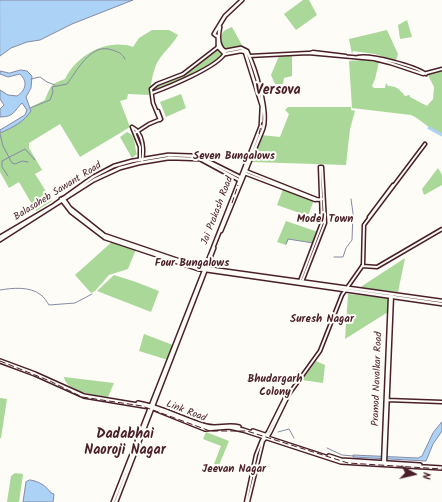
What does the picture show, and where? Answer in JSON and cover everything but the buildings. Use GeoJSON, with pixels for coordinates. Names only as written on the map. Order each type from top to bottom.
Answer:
{"type":"FeatureCollection","features":[{"type":"Feature","properties":{"kind":"main road"},"geometry":{"type":"LineString","coordinates":[[225,53],[218,47],[218,37],[214,34],[225,16],[242,1]]}},
{"type":"Feature","properties":{"kind":"main road"},"geometry":{"type":"LineString","coordinates":[[225,53],[219,42],[221,26],[229,13],[242,1]]}},
{"type":"Feature","properties":{"kind":"main road"},"geometry":{"type":"LineString","coordinates":[[225,53],[243,49],[247,51],[249,56]]}},
{"type":"Feature","properties":{"kind":"main road","name":"Jai Prakash Road"},"geometry":{"type":"LineString","coordinates":[[225,53],[245,52],[263,111],[261,126],[240,178],[233,200]]}},
{"type":"Feature","properties":{"kind":"main road","name":"Jai Prakash Road"},"geometry":{"type":"LineString","coordinates":[[115,502],[205,270],[263,129],[266,116],[249,56]]}},
{"type":"Feature","properties":{"kind":"main road","name":"Balasaheb Sawant Road"},"geometry":{"type":"LineString","coordinates":[[0,238],[94,180],[114,170],[141,161],[169,158],[200,160],[240,178]]}},
{"type":"Feature","properties":{"kind":"main road"},"geometry":{"type":"LineString","coordinates":[[63,200],[70,208],[104,235],[205,270],[442,302]]}},
{"type":"Feature","properties":{"kind":"main road","name":"Link Road"},"geometry":{"type":"LineString","coordinates":[[0,360],[84,396],[152,407]]}},
{"type":"Feature","properties":{"kind":"main road","name":"Link Road"},"geometry":{"type":"LineString","coordinates":[[0,360],[63,384],[84,394],[152,407],[205,426],[232,425],[265,437],[341,460],[442,467]]}},
{"type":"Feature","properties":{"kind":"street"},"geometry":{"type":"LineString","coordinates":[[141,161],[137,132],[161,120],[153,102],[151,89],[157,84],[183,74],[218,47]]}},
{"type":"Feature","properties":{"kind":"street"},"geometry":{"type":"LineString","coordinates":[[152,93],[184,80],[215,62],[225,53]]}},
{"type":"Feature","properties":{"kind":"street"},"geometry":{"type":"LineString","coordinates":[[249,56],[310,53],[356,57],[360,56],[382,59],[426,74],[442,69]]}},
{"type":"Feature","properties":{"kind":"street"},"geometry":{"type":"LineString","coordinates":[[247,502],[256,455],[284,399],[320,351],[342,295],[362,266],[364,225],[425,144],[363,224],[362,266]]}},
{"type":"Feature","properties":{"kind":"street"},"geometry":{"type":"LineString","coordinates":[[300,282],[322,223],[321,199],[320,167],[322,167],[321,199]]}},
{"type":"Feature","properties":{"kind":"street"},"geometry":{"type":"LineString","coordinates":[[246,173],[316,200],[321,199]]}},
{"type":"Feature","properties":{"kind":"street"},"geometry":{"type":"LineString","coordinates":[[362,266],[377,267],[442,229]]}},
{"type":"Feature","properties":{"kind":"street","name":"Pramod Navalkar Road"},"geometry":{"type":"LineString","coordinates":[[384,462],[391,296]]}},
{"type":"Feature","properties":{"kind":"street"},"geometry":{"type":"LineString","coordinates":[[387,400],[442,402]]}},
{"type":"Feature","properties":{"kind":"green space"},"geometry":{"type":"Polygon","coordinates":[[[303,0],[309,0],[317,15],[296,30],[284,14],[303,0]]]}},
{"type":"Feature","properties":{"kind":"green space"},"geometry":{"type":"Polygon","coordinates":[[[407,20],[412,37],[400,39],[398,25],[407,20]]]}},
{"type":"Feature","properties":{"kind":"green space"},"geometry":{"type":"Polygon","coordinates":[[[232,27],[243,47],[227,50],[222,44],[221,36],[224,31],[232,27]]]}},
{"type":"Feature","properties":{"kind":"green space"},"geometry":{"type":"Polygon","coordinates":[[[152,30],[169,30],[178,35],[157,62],[149,95],[128,94],[127,99],[120,101],[130,127],[80,157],[60,124],[29,143],[29,148],[42,170],[35,174],[52,201],[36,211],[19,182],[9,188],[0,172],[0,133],[13,127],[31,111],[31,107],[45,100],[52,86],[65,79],[70,70],[85,56],[103,47],[113,45],[133,47],[139,38],[152,30]]]}},
{"type":"Feature","properties":{"kind":"green space"},"geometry":{"type":"Polygon","coordinates":[[[387,30],[398,54],[396,61],[375,54],[353,51],[352,54],[349,39],[387,30]]]}},
{"type":"Feature","properties":{"kind":"green space"},"geometry":{"type":"Polygon","coordinates":[[[218,49],[223,55],[221,57],[184,79],[154,92],[152,89],[158,84],[183,74],[218,49]]]}},
{"type":"Feature","properties":{"kind":"green space"},"geometry":{"type":"Polygon","coordinates":[[[279,56],[292,56],[292,76],[284,78],[283,84],[275,84],[271,75],[279,56]]]}},
{"type":"Feature","properties":{"kind":"green space"},"geometry":{"type":"Polygon","coordinates":[[[361,60],[379,62],[372,86],[374,88],[385,88],[386,83],[388,86],[398,89],[405,96],[410,95],[410,97],[427,106],[433,99],[434,87],[427,73],[442,69],[442,134],[411,115],[352,108],[349,61],[361,60]]]}},
{"type":"Feature","properties":{"kind":"green space"},"geometry":{"type":"Polygon","coordinates":[[[181,94],[186,108],[166,117],[160,102],[181,94]]]}},
{"type":"Feature","properties":{"kind":"green space"},"geometry":{"type":"Polygon","coordinates":[[[288,107],[351,107],[351,110],[355,111],[350,129],[346,165],[252,162],[261,135],[280,137],[289,114],[285,110],[288,107]]]}},
{"type":"Feature","properties":{"kind":"green space"},"geometry":{"type":"Polygon","coordinates":[[[127,132],[130,133],[133,138],[137,154],[132,158],[120,137],[127,132]]]}},
{"type":"Feature","properties":{"kind":"green space"},"geometry":{"type":"Polygon","coordinates":[[[438,168],[442,175],[442,185],[424,195],[422,189],[438,168]]]}},
{"type":"Feature","properties":{"kind":"green space"},"geometry":{"type":"Polygon","coordinates":[[[283,189],[314,200],[308,216],[277,205],[283,189]]]}},
{"type":"Feature","properties":{"kind":"green space"},"geometry":{"type":"Polygon","coordinates":[[[286,221],[318,232],[313,243],[289,239],[286,245],[277,242],[286,221]]]}},
{"type":"Feature","properties":{"kind":"green space"},"geometry":{"type":"Polygon","coordinates":[[[114,240],[137,247],[128,269],[109,275],[95,291],[91,293],[75,275],[114,240]]]}},
{"type":"Feature","properties":{"kind":"green space"},"geometry":{"type":"Polygon","coordinates":[[[405,258],[398,292],[359,288],[405,258]]]}},
{"type":"Feature","properties":{"kind":"green space"},"geometry":{"type":"Polygon","coordinates":[[[114,275],[159,291],[151,312],[97,291],[114,275]]]}},
{"type":"Feature","properties":{"kind":"green space"},"geometry":{"type":"Polygon","coordinates":[[[348,294],[388,298],[388,312],[345,339],[348,294]]]}},
{"type":"Feature","properties":{"kind":"green space"},"geometry":{"type":"Polygon","coordinates":[[[144,334],[173,345],[168,360],[139,351],[144,334]]]}},
{"type":"Feature","properties":{"kind":"green space"},"geometry":{"type":"Polygon","coordinates":[[[316,361],[325,365],[323,383],[302,380],[316,361]]]}},
{"type":"Feature","properties":{"kind":"green space"},"geometry":{"type":"Polygon","coordinates":[[[64,377],[114,383],[108,397],[82,392],[70,386],[64,377]]]}},
{"type":"Feature","properties":{"kind":"green space"},"geometry":{"type":"Polygon","coordinates":[[[0,398],[7,399],[1,438],[0,438],[0,398]]]}},
{"type":"Feature","properties":{"kind":"green space"},"geometry":{"type":"Polygon","coordinates":[[[206,432],[229,441],[219,465],[214,464],[221,446],[203,439],[206,432]]]}},
{"type":"Feature","properties":{"kind":"green space"},"geometry":{"type":"Polygon","coordinates":[[[15,473],[23,474],[19,502],[7,502],[11,476],[15,473]]]}},
{"type":"Feature","properties":{"kind":"water"},"geometry":{"type":"Polygon","coordinates":[[[0,0],[133,0],[72,24],[40,40],[27,42],[11,48],[0,56],[0,0]]]}},
{"type":"Feature","properties":{"kind":"water"},"geometry":{"type":"Polygon","coordinates":[[[21,70],[27,71],[32,76],[31,88],[26,97],[31,111],[17,124],[0,133],[0,130],[25,115],[27,110],[22,103],[11,115],[0,117],[0,109],[4,105],[0,99],[0,90],[8,95],[17,96],[24,89],[25,83],[20,74],[8,77],[0,74],[0,71],[9,73],[21,70]]]}},
{"type":"Feature","properties":{"kind":"water"},"geometry":{"type":"Polygon","coordinates":[[[442,422],[442,431],[433,444],[426,461],[353,457],[353,455],[418,458],[422,456],[433,433],[442,422]]]}},
{"type":"Feature","properties":{"kind":"water"},"geometry":{"type":"Polygon","coordinates":[[[30,480],[42,484],[54,494],[53,502],[23,502],[26,482],[30,480]]]}},
{"type":"Feature","properties":{"kind":"waterway"},"geometry":{"type":"LineString","coordinates":[[30,108],[50,100],[53,92],[52,87],[67,84],[85,59],[98,50],[112,50],[121,54],[125,59]]}},
{"type":"Feature","properties":{"kind":"waterway"},"geometry":{"type":"LineString","coordinates":[[31,79],[40,77],[55,85]]}},
{"type":"Feature","properties":{"kind":"waterway"},"geometry":{"type":"LineString","coordinates":[[429,128],[442,135]]}},
{"type":"Feature","properties":{"kind":"waterway"},"geometry":{"type":"LineString","coordinates":[[0,134],[3,146],[12,163],[15,164],[22,161],[28,162]]}},
{"type":"Feature","properties":{"kind":"waterway"},"geometry":{"type":"LineString","coordinates":[[8,176],[2,167],[2,161],[25,149],[35,160]]}},
{"type":"Feature","properties":{"kind":"waterway"},"geometry":{"type":"LineString","coordinates":[[334,257],[343,257],[346,248],[352,240],[353,213],[351,199]]}},
{"type":"Feature","properties":{"kind":"waterway"},"geometry":{"type":"LineString","coordinates":[[286,244],[288,239],[313,243]]}},
{"type":"Feature","properties":{"kind":"waterway"},"geometry":{"type":"LineString","coordinates":[[0,290],[15,288],[32,290],[42,296],[49,305],[75,303],[92,294]]}},
{"type":"Feature","properties":{"kind":"waterway"},"geometry":{"type":"LineString","coordinates":[[278,432],[289,429],[294,438]]}},
{"type":"Feature","properties":{"kind":"waterway"},"geometry":{"type":"LineString","coordinates":[[327,448],[342,455],[353,456]]}},
{"type":"Feature","properties":{"kind":"railway"},"geometry":{"type":"LineString","coordinates":[[259,134],[262,122]]}},
{"type":"Feature","properties":{"kind":"railway"},"geometry":{"type":"LineString","coordinates":[[232,203],[238,185]]}},
{"type":"Feature","properties":{"kind":"railway"},"geometry":{"type":"LineString","coordinates":[[0,361],[50,381],[82,397],[142,406],[210,431],[247,431],[348,463],[442,469]]}},
{"type":"Feature","properties":{"kind":"district","name":"Versova"},"geometry":{"type":"Point","coordinates":[278,92]}},
{"type":"Feature","properties":{"kind":"district","name":"Seven Bungalows"},"geometry":{"type":"Point","coordinates":[234,157]}},
{"type":"Feature","properties":{"kind":"district","name":"Model Town"},"geometry":{"type":"Point","coordinates":[325,220]}},
{"type":"Feature","properties":{"kind":"district","name":"Four Bungalows"},"geometry":{"type":"Point","coordinates":[192,264]}},
{"type":"Feature","properties":{"kind":"district","name":"Suresh Nagar"},"geometry":{"type":"Point","coordinates":[322,320]}},
{"type":"Feature","properties":{"kind":"district","name":"Bhudargarh Colony"},"geometry":{"type":"Point","coordinates":[275,386]}},
{"type":"Feature","properties":{"kind":"district","name":"Dadabhai Naoroji Nagar"},"geometry":{"type":"Point","coordinates":[125,444]}},
{"type":"Feature","properties":{"kind":"district","name":"Jeevan Nagar"},"geometry":{"type":"Point","coordinates":[234,470]}}]}
